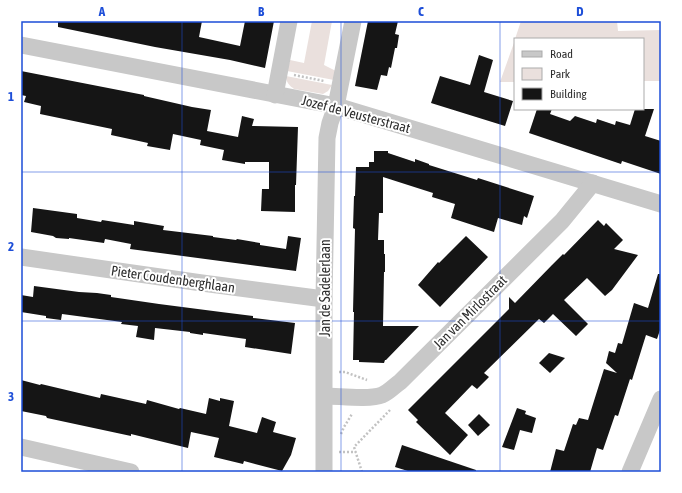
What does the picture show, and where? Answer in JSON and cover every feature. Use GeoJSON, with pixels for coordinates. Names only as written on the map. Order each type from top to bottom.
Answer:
{"type":"FeatureCollection","features":[{"type":"Feature","properties":{"kind":"street"},"geometry":{"type":"LineString","coordinates":[[275,95],[289,21]]}},
{"type":"Feature","properties":{"kind":"street","name":"Jan de Sadelerlaan"},"geometry":{"type":"LineString","coordinates":[[324,472],[324,299],[327,138],[330,122],[336,106],[353,21]]}},
{"type":"Feature","properties":{"kind":"street","name":"Jozef de Veusterstraat"},"geometry":{"type":"LineString","coordinates":[[21,45],[336,106],[661,204]]}},
{"type":"Feature","properties":{"kind":"street","name":"Jan van Mirlostraat"},"geometry":{"type":"LineString","coordinates":[[325,396],[369,398],[381,395],[400,382],[562,221],[593,183]]}},
{"type":"Feature","properties":{"kind":"street","name":"Pieter Coudenberghlaan"},"geometry":{"type":"LineString","coordinates":[[21,257],[324,299]]}},
{"type":"Feature","properties":{"kind":"street"},"geometry":{"type":"LineString","coordinates":[[630,472],[661,399]]}},
{"type":"Feature","properties":{"kind":"street"},"geometry":{"type":"LineString","coordinates":[[21,447],[130,472]]}},
{"type":"Feature","properties":{"kind":"path"},"geometry":{"type":"LineString","coordinates":[[279,72],[340,84]]}},
{"type":"Feature","properties":{"kind":"path"},"geometry":{"type":"LineString","coordinates":[[325,371],[345,372],[391,389],[395,404],[354,447],[362,472]]}},
{"type":"Feature","properties":{"kind":"path"},"geometry":{"type":"LineString","coordinates":[[340,436],[352,413],[352,386],[349,374]]}},
{"type":"Feature","properties":{"kind":"path"},"geometry":{"type":"LineString","coordinates":[[339,459],[340,445]]}},
{"type":"Feature","properties":{"kind":"green space"},"geometry":{"type":"Polygon","coordinates":[[[312,21],[332,21],[324,65],[336,71],[334,80],[287,71],[290,60],[304,63],[312,21]]]}},
{"type":"Feature","properties":{"kind":"green space"},"geometry":{"type":"Polygon","coordinates":[[[521,21],[617,21],[618,31],[661,30],[661,81],[644,81],[644,38],[515,38],[521,21]]]}},
{"type":"Feature","properties":{"kind":"green space"},"geometry":{"type":"Polygon","coordinates":[[[514,43],[514,82],[500,82],[514,43]]]}},
{"type":"Feature","properties":{"kind":"green space"},"geometry":{"type":"Polygon","coordinates":[[[286,76],[332,85],[328,91],[323,94],[294,89],[288,83],[286,76]]]}},
{"type":"Feature","properties":{"kind":"building"},"geometry":{"type":"Polygon","coordinates":[[[58,21],[202,21],[199,37],[240,46],[245,21],[274,21],[265,68],[58,27],[58,21]]]}},
{"type":"Feature","properties":{"kind":"building"},"geometry":{"type":"Polygon","coordinates":[[[368,21],[398,21],[395,34],[399,35],[391,68],[389,67],[387,76],[381,75],[377,90],[355,86],[368,21]]]}},
{"type":"Feature","properties":{"kind":"building"},"geometry":{"type":"Polygon","coordinates":[[[479,55],[493,60],[484,92],[513,101],[505,126],[431,103],[440,76],[470,85],[479,55]]]}},
{"type":"Feature","properties":{"kind":"building"},"geometry":{"type":"Polygon","coordinates":[[[21,71],[144,95],[192,107],[211,110],[207,131],[238,137],[242,116],[254,119],[252,126],[298,127],[295,212],[261,211],[262,189],[269,189],[269,162],[245,162],[245,164],[222,160],[224,150],[200,145],[201,140],[173,134],[170,150],[147,146],[148,143],[111,135],[112,129],[40,114],[41,106],[24,102],[26,96],[21,95],[21,71]]]}},
{"type":"Feature","properties":{"kind":"building"},"geometry":{"type":"Polygon","coordinates":[[[654,109],[645,136],[661,141],[661,174],[622,161],[621,164],[529,133],[537,110],[552,110],[550,114],[570,121],[575,116],[596,123],[597,119],[615,125],[616,121],[630,125],[635,110],[654,109]]]}},
{"type":"Feature","properties":{"kind":"building"},"geometry":{"type":"Polygon","coordinates":[[[374,151],[388,151],[388,153],[415,162],[415,159],[477,180],[478,178],[534,196],[527,218],[524,216],[522,225],[498,218],[494,232],[451,218],[455,204],[432,197],[433,193],[383,177],[383,213],[379,213],[378,240],[384,240],[385,254],[383,326],[419,326],[385,360],[384,363],[359,362],[359,360],[353,360],[355,229],[353,228],[356,167],[369,167],[369,162],[374,162],[374,151]]]}},
{"type":"Feature","properties":{"kind":"building"},"geometry":{"type":"Polygon","coordinates":[[[33,208],[77,214],[77,218],[101,222],[102,220],[134,225],[134,221],[164,226],[163,230],[237,239],[260,243],[260,245],[286,249],[288,236],[301,238],[296,271],[130,249],[131,244],[105,239],[104,243],[69,238],[56,238],[53,236],[31,232],[33,208]]]}},
{"type":"Feature","properties":{"kind":"building"},"geometry":{"type":"Polygon","coordinates":[[[598,220],[604,226],[606,223],[623,240],[614,249],[638,255],[612,290],[605,296],[587,278],[564,300],[588,324],[576,336],[553,314],[544,323],[539,319],[484,373],[489,377],[477,389],[472,385],[445,413],[468,435],[450,455],[416,422],[418,420],[408,410],[509,309],[509,297],[515,303],[598,220]]]}},
{"type":"Feature","properties":{"kind":"building"},"geometry":{"type":"Polygon","coordinates":[[[466,236],[488,257],[440,307],[418,285],[438,262],[439,263],[466,236]]]}},
{"type":"Feature","properties":{"kind":"building"},"geometry":{"type":"Polygon","coordinates":[[[658,274],[661,274],[661,327],[657,339],[646,335],[632,380],[630,379],[618,416],[615,415],[603,450],[597,448],[590,472],[550,472],[556,449],[564,451],[573,424],[576,425],[579,418],[588,420],[604,369],[617,373],[606,363],[609,351],[615,353],[618,343],[622,344],[634,303],[648,308],[658,274]]]}},
{"type":"Feature","properties":{"kind":"building"},"geometry":{"type":"Polygon","coordinates":[[[34,286],[97,293],[111,295],[111,297],[295,323],[291,354],[245,347],[246,339],[155,328],[154,340],[136,337],[138,326],[121,324],[122,322],[62,314],[61,320],[21,312],[21,295],[33,297],[34,286]]]}},
{"type":"Feature","properties":{"kind":"building"},"geometry":{"type":"Polygon","coordinates":[[[549,353],[565,358],[550,373],[539,363],[549,353]]]}},
{"type":"Feature","properties":{"kind":"building"},"geometry":{"type":"Polygon","coordinates":[[[21,380],[100,398],[101,394],[146,404],[147,400],[179,409],[206,414],[209,398],[220,401],[220,398],[234,401],[229,426],[257,433],[262,417],[276,422],[273,432],[296,438],[291,455],[282,471],[244,461],[243,464],[214,457],[219,438],[191,432],[188,448],[131,434],[131,436],[21,411],[21,380]]]}},
{"type":"Feature","properties":{"kind":"building"},"geometry":{"type":"Polygon","coordinates":[[[517,408],[526,411],[525,414],[536,418],[532,433],[520,430],[514,450],[502,447],[517,408]]]}},
{"type":"Feature","properties":{"kind":"building"},"geometry":{"type":"Polygon","coordinates":[[[479,414],[490,425],[478,436],[468,425],[479,414]]]}},
{"type":"Feature","properties":{"kind":"building"},"geometry":{"type":"Polygon","coordinates":[[[402,445],[476,470],[476,472],[411,472],[395,467],[402,445]]]}}]}
